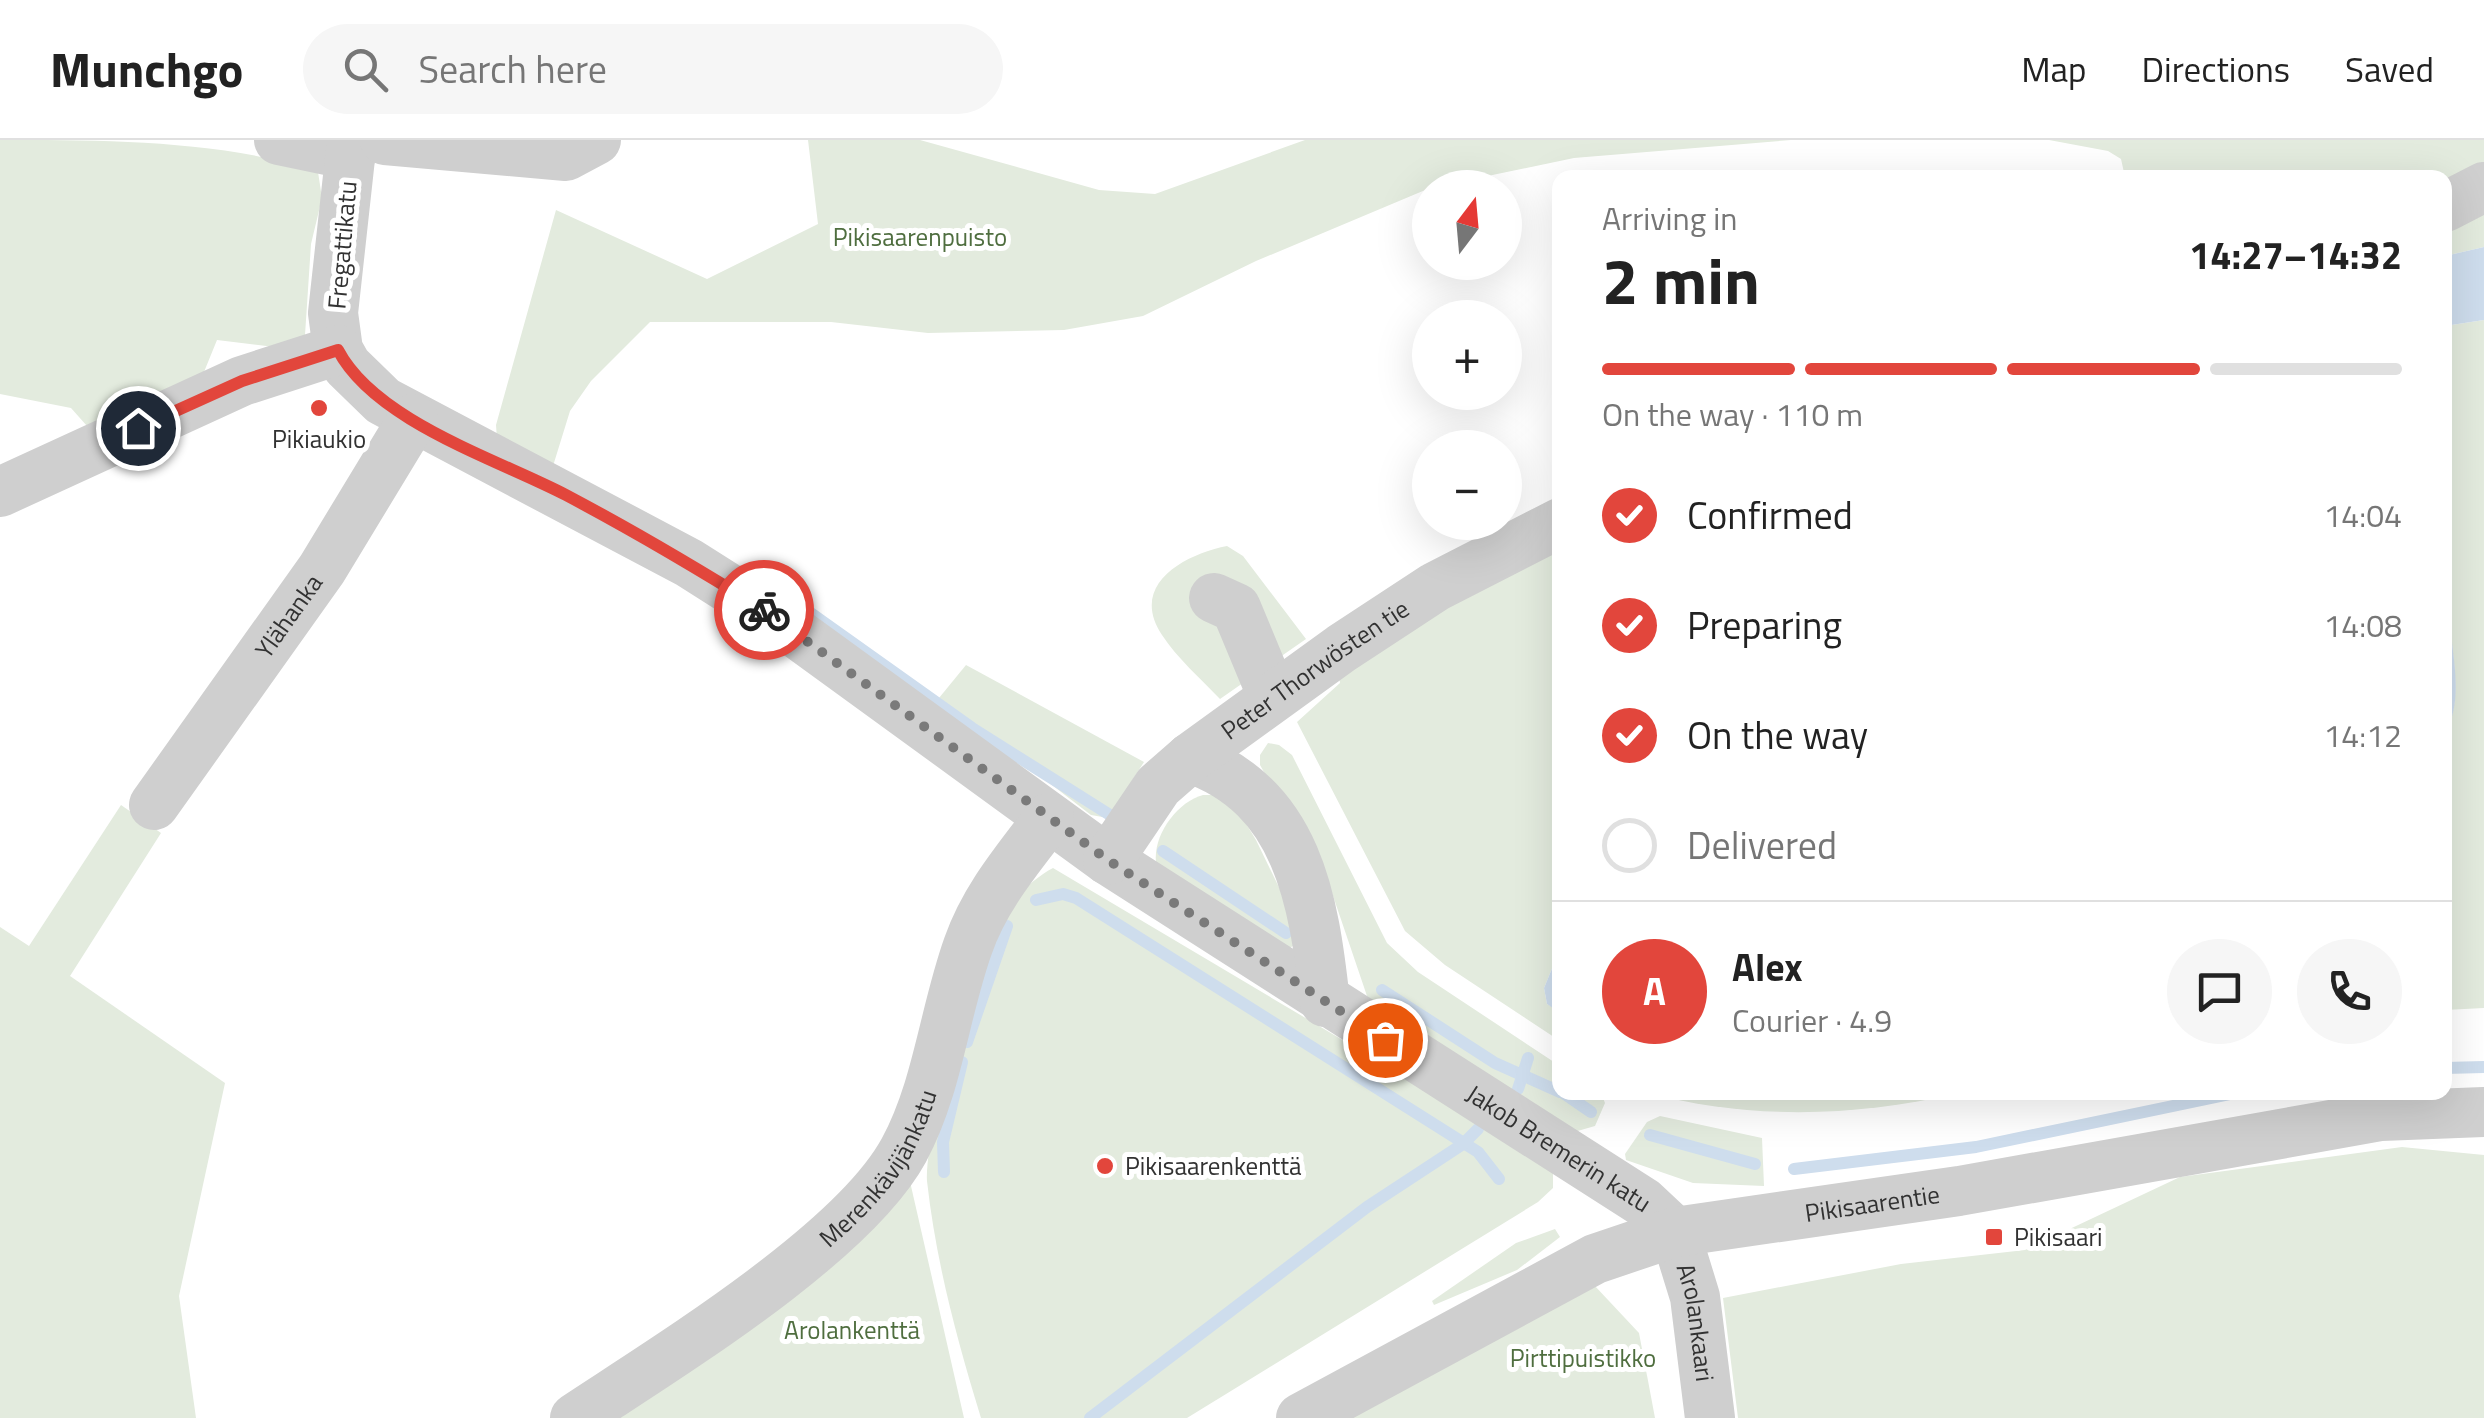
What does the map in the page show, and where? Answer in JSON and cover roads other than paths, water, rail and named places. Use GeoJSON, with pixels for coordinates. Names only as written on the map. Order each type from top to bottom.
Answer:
{"type":"FeatureCollection","features":[{"type":"Feature","properties":{"kind":"street"},"geometry":{"type":"LineString","coordinates":[[278,140],[581,148]]}},
{"type":"Feature","properties":{"kind":"street","name":"Fregattikatu"},"geometry":{"type":"LineString","coordinates":[[338,350],[334,313],[363,145]]}},
{"type":"Feature","properties":{"kind":"street"},"geometry":{"type":"LineString","coordinates":[[2452,203],[2484,187]]}},
{"type":"Feature","properties":{"kind":"street"},"geometry":{"type":"LineString","coordinates":[[0,492],[242,381],[338,350]]}},
{"type":"Feature","properties":{"kind":"street","name":"Jakob Bremerin katu"},"geometry":{"type":"LineString","coordinates":[[338,350],[361,381],[412,419],[690,563],[852,670],[1108,860],[1642,1202],[1675,1232]]}},
{"type":"Feature","properties":{"kind":"street","name":"Ylähanka"},"geometry":{"type":"LineString","coordinates":[[154,805],[322,569],[412,419]]}},
{"type":"Feature","properties":{"kind":"street","name":"Peter Thorwösten tie"},"geometry":{"type":"LineString","coordinates":[[1108,860],[1158,786],[1190,758],[1273,696],[1435,588],[1552,527]]}},
{"type":"Feature","properties":{"kind":"street"},"geometry":{"type":"LineString","coordinates":[[1214,598],[1236,608],[1273,696]]}},
{"type":"Feature","properties":{"kind":"street"},"geometry":{"type":"LineString","coordinates":[[1190,758],[1244,783],[1284,835],[1306,886],[1325,1002]]}},
{"type":"Feature","properties":{"kind":"street","name":"Merenkävijänkatu"},"geometry":{"type":"LineString","coordinates":[[575,1418],[692,1341],[816,1246],[879,1184],[904,1151],[924,1102],[980,918],[1049,818]]}},
{"type":"Feature","properties":{"kind":"street","name":"Pikisaarentie"},"geometry":{"type":"LineString","coordinates":[[1301,1418],[1596,1259],[1675,1232],[1959,1191],[2382,1116],[2484,1112]]}},
{"type":"Feature","properties":{"kind":"street","name":"Arolankaari"},"geometry":{"type":"LineString","coordinates":[[1675,1232],[1695,1297],[1710,1418]]}},
{"type":"Feature","properties":{"kind":"water"},"geometry":{"type":"Polygon","coordinates":[[[2484,247],[2484,320],[2452,325],[2452,254],[2484,247]]]}},
{"type":"Feature","properties":{"kind":"water"},"geometry":{"type":"Polygon","coordinates":[[[2452,644],[2456,689],[2452,715],[2452,644]]]}},
{"type":"Feature","properties":{"kind":"water"},"geometry":{"type":"Polygon","coordinates":[[[1552,968],[1552,1007],[1547,1004],[1544,988],[1552,968]]]}},
{"type":"Feature","properties":{"kind":"waterway"},"geometry":{"type":"LineString","coordinates":[[809,612],[972,728],[1110,815]]}},
{"type":"Feature","properties":{"kind":"waterway"},"geometry":{"type":"LineString","coordinates":[[1163,851],[1286,933]]}},
{"type":"Feature","properties":{"kind":"waterway"},"geometry":{"type":"LineString","coordinates":[[1036,900],[1063,894],[1076,898],[1478,1152],[1499,1179]]}},
{"type":"Feature","properties":{"kind":"waterway"},"geometry":{"type":"LineString","coordinates":[[967,1042],[1007,926]]}},
{"type":"Feature","properties":{"kind":"waterway"},"geometry":{"type":"LineString","coordinates":[[1382,990],[1495,1063],[1552,1088]]}},
{"type":"Feature","properties":{"kind":"waterway"},"geometry":{"type":"LineString","coordinates":[[1518,1089],[1528,1058]]}},
{"type":"Feature","properties":{"kind":"waterway"},"geometry":{"type":"LineString","coordinates":[[944,1172],[943,1142],[962,1062]]}},
{"type":"Feature","properties":{"kind":"waterway"},"geometry":{"type":"LineString","coordinates":[[2452,1068],[2484,1067]]}},
{"type":"Feature","properties":{"kind":"waterway"},"geometry":{"type":"LineString","coordinates":[[1574,1100],[1591,1112]]}},
{"type":"Feature","properties":{"kind":"waterway"},"geometry":{"type":"LineString","coordinates":[[1794,1169],[1976,1147],[2202,1100]]}},
{"type":"Feature","properties":{"kind":"waterway"},"geometry":{"type":"LineString","coordinates":[[1090,1418],[1367,1207],[1463,1144],[1478,1129]]}},
{"type":"Feature","properties":{"kind":"waterway"},"geometry":{"type":"LineString","coordinates":[[1650,1135],[1755,1164]]}},
{"type":"Feature","properties":{"kind":"place","name":"Pikiaukio"},"geometry":{"type":"Point","coordinates":[319,408]}},
{"type":"Feature","properties":{"kind":"place","name":"Pikisaarenkenttä"},"geometry":{"type":"Point","coordinates":[1105,1166]}},
{"type":"Feature","properties":{"kind":"place","name":"Pikisaari"},"geometry":{"type":"Point","coordinates":[1994,1237]}},
{"type":"Feature","properties":{"kind":"park label","name":"Pikisaarenpuisto"},"geometry":{"type":"Point","coordinates":[920,237]}},
{"type":"Feature","properties":{"kind":"park label","name":"Arolankenttä"},"geometry":{"type":"Point","coordinates":[852,1330]}},
{"type":"Feature","properties":{"kind":"park label","name":"Pirttipuistikko"},"geometry":{"type":"Point","coordinates":[1583,1358]}}]}
